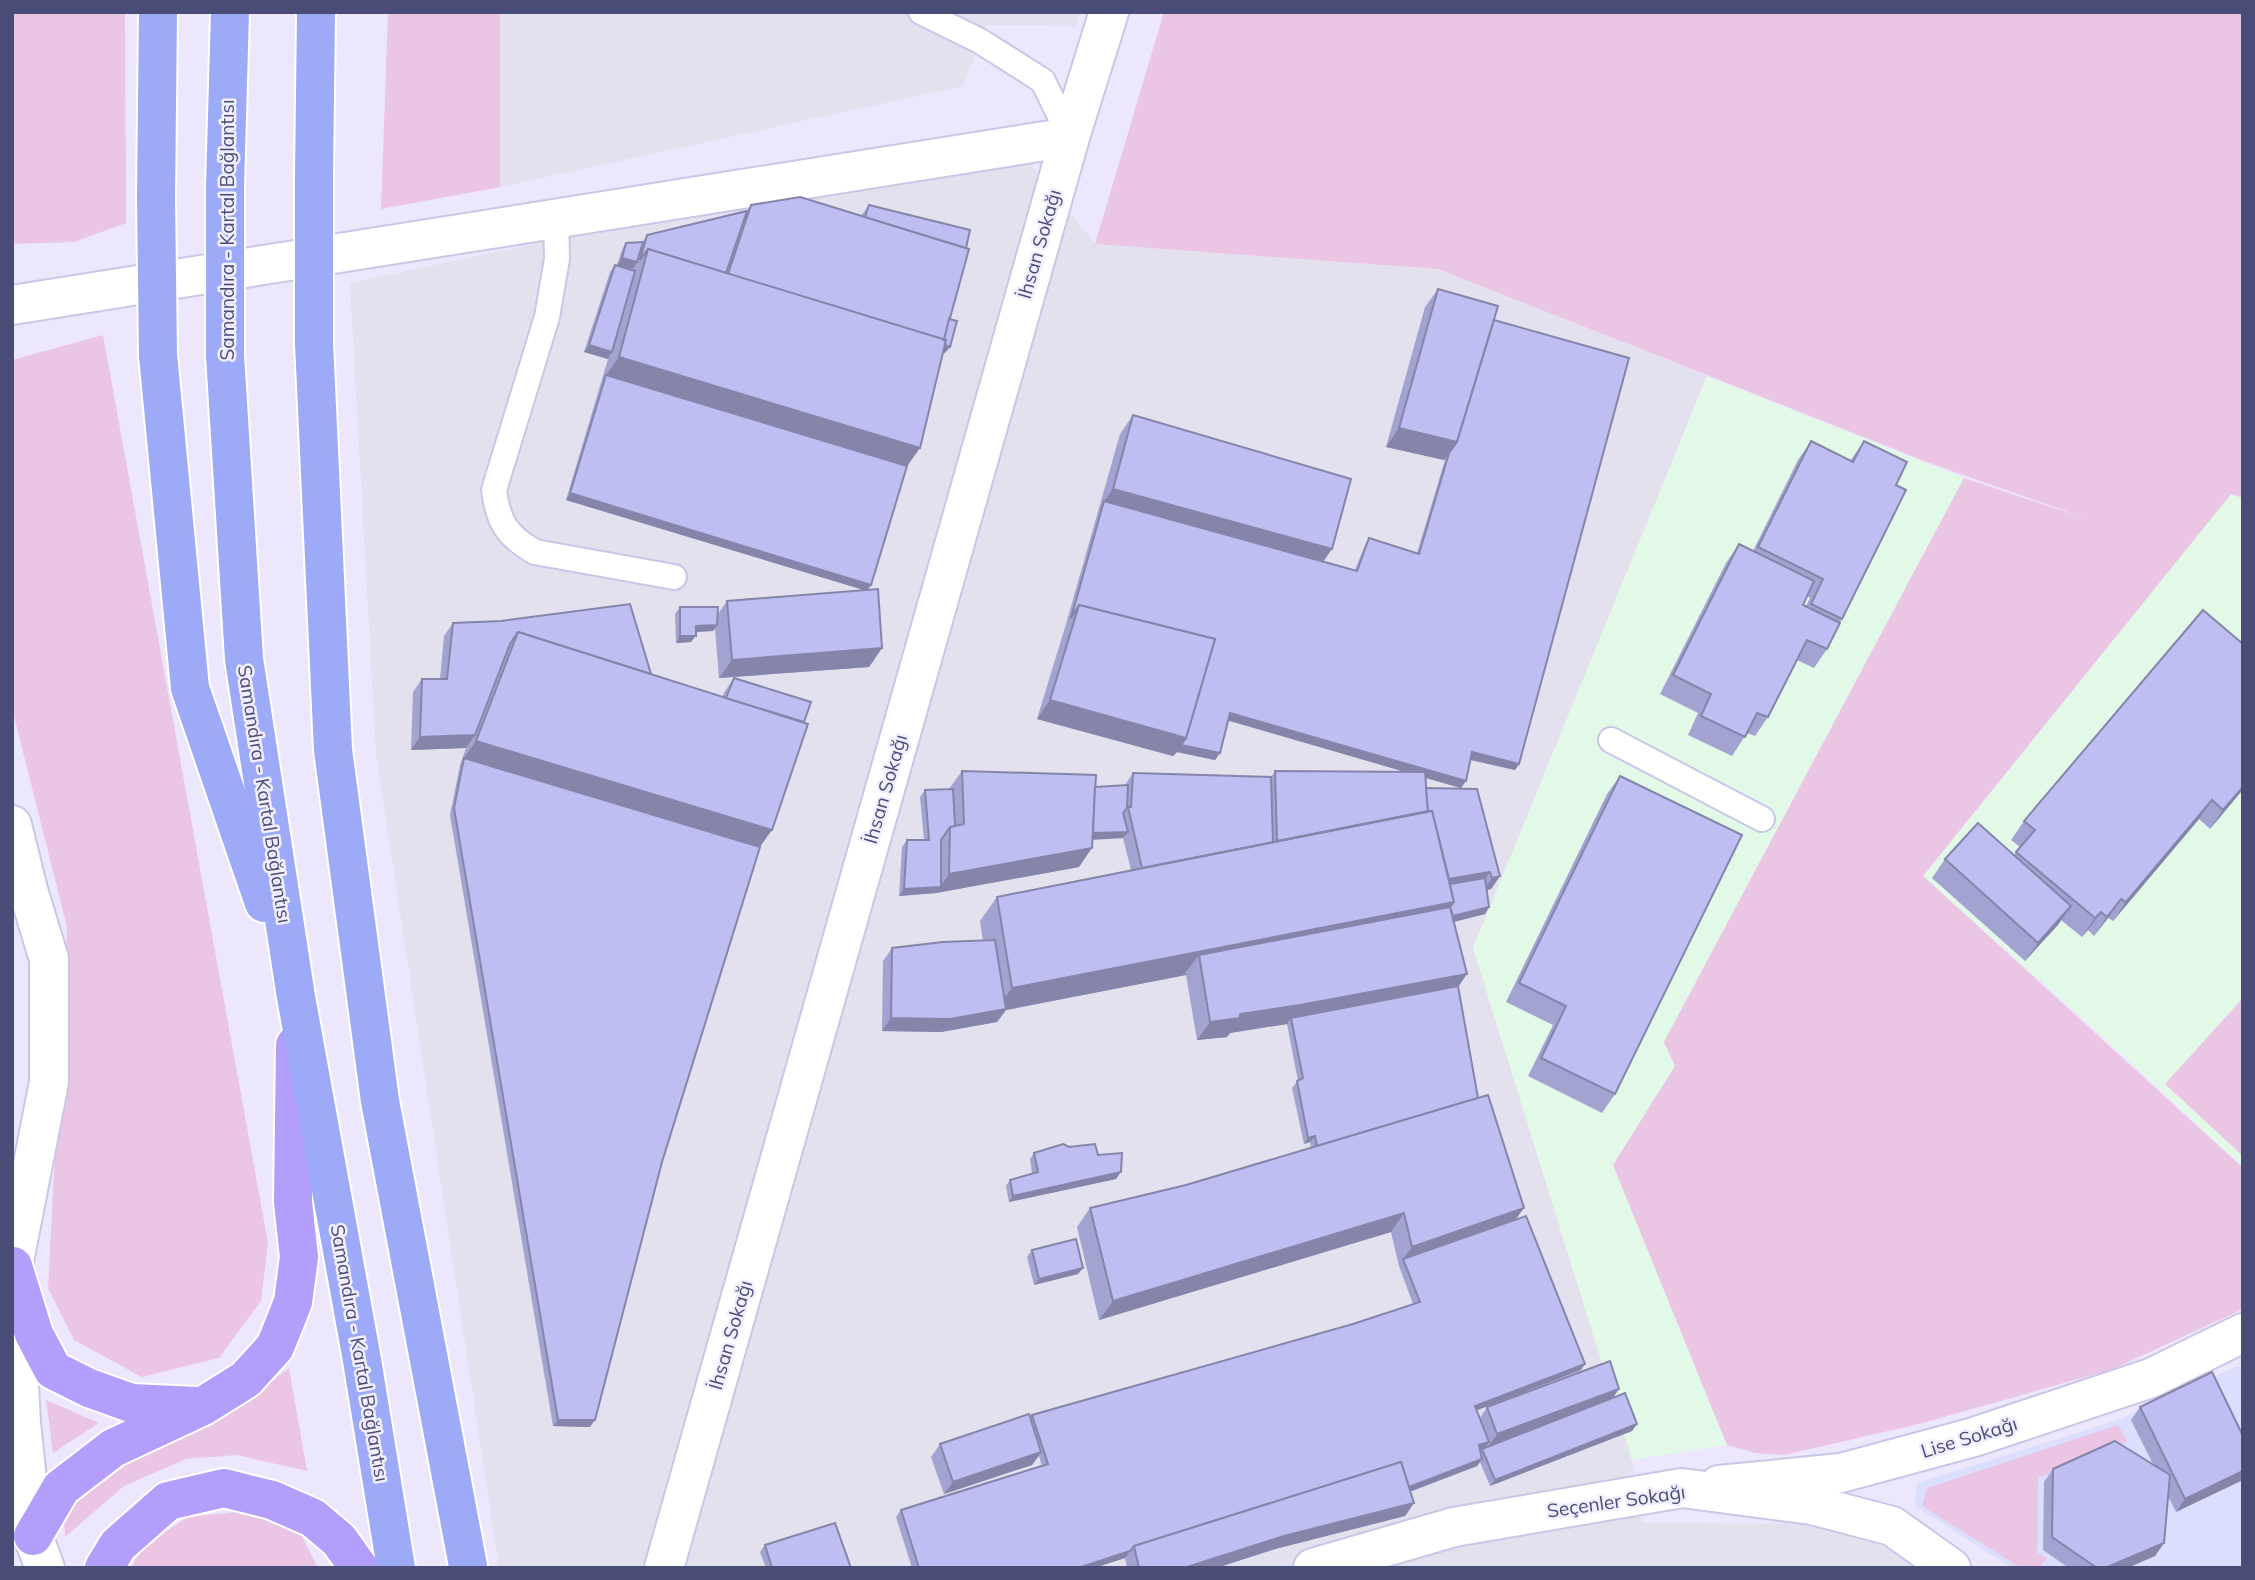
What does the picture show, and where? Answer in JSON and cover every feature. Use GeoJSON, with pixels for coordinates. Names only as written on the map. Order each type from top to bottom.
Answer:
{"type":"FeatureCollection","features":[{"type":"Feature","properties":{"kind":"highway"},"geometry":{"type":"LineString","coordinates":[[158,12],[158,355],[190,688],[296,998]]}},
{"type":"Feature","properties":{"kind":"highway","name":"Samandıra - Kartal Bağlantısı"},"geometry":{"type":"LineString","coordinates":[[230,12],[225,187],[225,355],[244,659],[296,998],[362,1360],[396,1568]]}},
{"type":"Feature","properties":{"kind":"highway"},"geometry":{"type":"LineString","coordinates":[[316,12],[314,344],[333,750],[380,1101],[469,1567]]}},
{"type":"Feature","properties":{"kind":"main road"},"geometry":{"type":"LineString","coordinates":[[39,1552],[61,1488],[113,1448],[203,1406],[246,1379],[275,1347],[293,1302],[299,1256],[293,1202],[296,998]]}},
{"type":"Feature","properties":{"kind":"main road"},"geometry":{"type":"LineString","coordinates":[[12,1266],[34,1334],[53,1370],[89,1388],[131,1403],[203,1406]]}},
{"type":"Feature","properties":{"kind":"main road"},"geometry":{"type":"LineString","coordinates":[[104,1568],[118,1545],[168,1501],[224,1488],[272,1500],[313,1518],[339,1540],[359,1568]]}},
{"type":"Feature","properties":{"kind":"street","name":"İhsan Sokağı"},"geometry":{"type":"LineString","coordinates":[[664,1568],[1070,137],[1109,12]]}},
{"type":"Feature","properties":{"kind":"street"},"geometry":{"type":"LineString","coordinates":[[14,305],[1070,137]]}},
{"type":"Feature","properties":{"kind":"street"},"geometry":{"type":"LineString","coordinates":[[12,825],[49,959],[50,1082],[12,1266],[21,1423],[39,1552]]}},
{"type":"Feature","properties":{"kind":"street","name":"Lise Sokağı"},"geometry":{"type":"LineString","coordinates":[[1682,1488],[1842,1473],[1947,1444],[2151,1378],[2243,1333]]}},
{"type":"Feature","properties":{"kind":"street","name":"Seçenler Sokağı"},"geometry":{"type":"LineString","coordinates":[[1313,1568],[1454,1527],[1682,1488],[1812,1504],[1892,1526],[1951,1568]]}},
{"type":"Feature","properties":{"kind":"lane"},"geometry":{"type":"LineString","coordinates":[[921,12],[980,41],[1043,82],[1070,137]]}},
{"type":"Feature","properties":{"kind":"lane"},"geometry":{"type":"LineString","coordinates":[[556,219],[557,259],[547,317],[494,490],[497,510],[505,528],[518,542],[535,552],[674,577]]}},
{"type":"Feature","properties":{"kind":"lane"},"geometry":{"type":"LineString","coordinates":[[1611,740],[1762,819]]}},
{"type":"Feature","properties":{"kind":"shaded area"},"geometry":{"type":"Polygon","coordinates":[[[12,12],[125,12],[126,223],[74,242],[12,244],[12,12]]]}},
{"type":"Feature","properties":{"kind":"shaded area"},"geometry":{"type":"Polygon","coordinates":[[[388,12],[500,12],[500,187],[381,209],[388,12]]]}},
{"type":"Feature","properties":{"kind":"shaded area"},"geometry":{"type":"Polygon","coordinates":[[[500,12],[1080,12],[1075,26],[986,25],[963,86],[500,187],[500,12]]]}},
{"type":"Feature","properties":{"kind":"shaded area"},"geometry":{"type":"Polygon","coordinates":[[[1164,12],[2243,12],[2243,498],[2231,494],[1923,876],[2243,1168],[2243,1309],[2113,1369],[1923,1423],[1784,1455],[1755,1453],[1727,1445],[1613,1165],[1675,1066],[1664,1042],[1964,478],[2097,522],[1932,464],[1438,269],[1095,244],[1164,12]]]}},
{"type":"Feature","properties":{"kind":"shaded area"},"geometry":{"type":"Polygon","coordinates":[[[1013,142],[1095,244],[1438,269],[1707,376],[1474,948],[1632,1460],[1642,1523],[1881,1524],[1952,1568],[499,1568],[376,753],[350,283],[1013,142]]]}},
{"type":"Feature","properties":{"kind":"shaded area"},"geometry":{"type":"Polygon","coordinates":[[[103,335],[268,1243],[261,1301],[219,1358],[142,1377],[74,1340],[48,1288],[67,927],[12,708],[12,360],[103,335]]]}},
{"type":"Feature","properties":{"kind":"shaded area"},"geometry":{"type":"Polygon","coordinates":[[[1707,376],[1964,478],[1664,1042],[1676,1066],[1613,1165],[1727,1445],[1632,1460],[1473,948],[1707,376]]]}},
{"type":"Feature","properties":{"kind":"shaded area"},"geometry":{"type":"Polygon","coordinates":[[[2231,494],[2243,498],[2243,1167],[2089,1024],[1923,876],[2231,494]]]}},
{"type":"Feature","properties":{"kind":"shaded area"},"geometry":{"type":"Polygon","coordinates":[[[2243,998],[2243,1156],[2165,1084],[2243,998]]]}},
{"type":"Feature","properties":{"kind":"shaded area"},"geometry":{"type":"Polygon","coordinates":[[[2243,1364],[2243,1568],[2012,1568],[1915,1506],[1917,1483],[2112,1422],[2243,1364]]]}},
{"type":"Feature","properties":{"kind":"shaded area"},"geometry":{"type":"Polygon","coordinates":[[[289,1368],[307,1471],[237,1455],[186,1459],[124,1486],[65,1537],[64,1518],[79,1472],[256,1393],[289,1368]]]}},
{"type":"Feature","properties":{"kind":"shaded area"},"geometry":{"type":"Polygon","coordinates":[[[46,1400],[99,1423],[53,1453],[46,1400]]]}},
{"type":"Feature","properties":{"kind":"shaded area"},"geometry":{"type":"Polygon","coordinates":[[[2118,1425],[2127,1442],[2038,1478],[2037,1553],[2047,1558],[2039,1568],[2021,1568],[1922,1506],[1927,1488],[2118,1425]]]}},
{"type":"Feature","properties":{"kind":"shaded area"},"geometry":{"type":"Polygon","coordinates":[[[245,1511],[302,1536],[318,1568],[131,1568],[142,1547],[188,1517],[245,1511]]]}},
{"type":"Feature","properties":{"kind":"building"},"geometry":{"type":"Polygon","coordinates":[[[800,197],[969,249],[944,340],[728,274],[751,205],[800,197]]]}},
{"type":"Feature","properties":{"kind":"building"},"geometry":{"type":"Polygon","coordinates":[[[869,205],[970,230],[966,248],[865,217],[869,205]]]}},
{"type":"Feature","properties":{"kind":"building"},"geometry":{"type":"Polygon","coordinates":[[[747,211],[726,273],[648,249],[640,260],[647,235],[747,211]]]}},
{"type":"Feature","properties":{"kind":"building"},"geometry":{"type":"Polygon","coordinates":[[[643,242],[637,262],[622,258],[626,243],[643,242]]]}},
{"type":"Feature","properties":{"kind":"building"},"geometry":{"type":"Polygon","coordinates":[[[648,249],[946,340],[920,448],[619,357],[648,249]]]}},
{"type":"Feature","properties":{"kind":"building"},"geometry":{"type":"Polygon","coordinates":[[[615,265],[635,271],[612,352],[589,345],[615,265]]]}},
{"type":"Feature","properties":{"kind":"building"},"geometry":{"type":"Polygon","coordinates":[[[1438,289],[1498,306],[1457,442],[1399,428],[1438,289]]]}},
{"type":"Feature","properties":{"kind":"building"},"geometry":{"type":"Polygon","coordinates":[[[949,319],[957,321],[950,347],[945,345],[944,340],[949,319]]]}},
{"type":"Feature","properties":{"kind":"building"},"geometry":{"type":"Polygon","coordinates":[[[1494,320],[1629,358],[1519,764],[1472,752],[1466,781],[1230,713],[1220,753],[1181,745],[1186,738],[1215,639],[1079,605],[1071,618],[1104,501],[1357,571],[1369,538],[1419,554],[1449,453],[1457,442],[1494,320]]]}},
{"type":"Feature","properties":{"kind":"building"},"geometry":{"type":"Polygon","coordinates":[[[606,375],[907,466],[871,585],[570,493],[606,375]]]}},
{"type":"Feature","properties":{"kind":"building"},"geometry":{"type":"Polygon","coordinates":[[[1133,415],[1351,479],[1332,549],[1113,489],[1133,415]]]}},
{"type":"Feature","properties":{"kind":"building"},"geometry":{"type":"Polygon","coordinates":[[[1811,441],[1853,462],[1864,441],[1907,462],[1896,485],[1906,490],[1842,619],[1811,604],[1823,579],[1758,547],[1811,441]]]}},
{"type":"Feature","properties":{"kind":"building"},"geometry":{"type":"Polygon","coordinates":[[[1739,544],[1814,581],[1803,605],[1840,623],[1827,649],[1807,640],[1768,717],[1757,713],[1745,737],[1701,716],[1711,694],[1673,675],[1739,544]]]}},
{"type":"Feature","properties":{"kind":"building"},"geometry":{"type":"Polygon","coordinates":[[[878,589],[882,648],[732,660],[727,601],[878,589]]]}},
{"type":"Feature","properties":{"kind":"building"},"geometry":{"type":"Polygon","coordinates":[[[630,604],[651,674],[518,632],[510,644],[475,735],[420,737],[422,679],[447,679],[453,623],[501,621],[630,604]]]}},
{"type":"Feature","properties":{"kind":"building"},"geometry":{"type":"Polygon","coordinates":[[[1079,605],[1215,639],[1186,738],[1050,700],[1079,605]]]}},
{"type":"Feature","properties":{"kind":"building"},"geometry":{"type":"Polygon","coordinates":[[[680,607],[718,607],[717,625],[696,626],[696,636],[680,636],[680,607]]]}},
{"type":"Feature","properties":{"kind":"building"},"geometry":{"type":"Polygon","coordinates":[[[2203,610],[2243,644],[2243,787],[2223,810],[2212,800],[2126,902],[2121,899],[2107,917],[2101,912],[2095,918],[2016,852],[2035,830],[2024,821],[2203,610]]]}},
{"type":"Feature","properties":{"kind":"building"},"geometry":{"type":"Polygon","coordinates":[[[518,632],[808,724],[772,830],[476,741],[518,632]]]}},
{"type":"Feature","properties":{"kind":"building"},"geometry":{"type":"Polygon","coordinates":[[[734,678],[811,702],[804,722],[726,698],[734,678]]]}},
{"type":"Feature","properties":{"kind":"building"},"geometry":{"type":"Polygon","coordinates":[[[464,758],[760,847],[662,1162],[595,1420],[558,1420],[454,808],[464,758]]]}},
{"type":"Feature","properties":{"kind":"building"},"geometry":{"type":"Polygon","coordinates":[[[962,771],[1096,775],[1092,848],[949,874],[950,827],[964,824],[962,771]]]}},
{"type":"Feature","properties":{"kind":"building"},"geometry":{"type":"Polygon","coordinates":[[[1275,771],[1425,772],[1428,811],[1277,841],[1275,771]]]}},
{"type":"Feature","properties":{"kind":"building"},"geometry":{"type":"Polygon","coordinates":[[[1133,773],[1271,777],[1273,842],[1142,868],[1128,807],[1131,807],[1133,773]]]}},
{"type":"Feature","properties":{"kind":"building"},"geometry":{"type":"Polygon","coordinates":[[[1620,776],[1742,835],[1615,1094],[1541,1058],[1566,1006],[1519,983],[1620,776]]]}},
{"type":"Feature","properties":{"kind":"building"},"geometry":{"type":"Polygon","coordinates":[[[1128,785],[1127,808],[1123,813],[1128,832],[1093,833],[1095,787],[1128,785]]]}},
{"type":"Feature","properties":{"kind":"building"},"geometry":{"type":"Polygon","coordinates":[[[1426,788],[1477,789],[1500,876],[1492,878],[1490,872],[1449,879],[1432,811],[1428,811],[1426,788]]]}},
{"type":"Feature","properties":{"kind":"building"},"geometry":{"type":"Polygon","coordinates":[[[953,789],[955,826],[950,827],[941,840],[941,887],[904,889],[907,840],[929,840],[925,790],[953,789]]]}},
{"type":"Feature","properties":{"kind":"building"},"geometry":{"type":"Polygon","coordinates":[[[1432,811],[1454,902],[1012,988],[997,897],[1432,811]]]}},
{"type":"Feature","properties":{"kind":"building"},"geometry":{"type":"Polygon","coordinates":[[[1978,823],[2071,906],[2038,943],[1945,859],[1978,823]]]}},
{"type":"Feature","properties":{"kind":"building"},"geometry":{"type":"Polygon","coordinates":[[[1485,878],[1489,907],[1453,916],[1450,907],[1454,902],[1450,884],[1485,878]]]}},
{"type":"Feature","properties":{"kind":"building"},"geometry":{"type":"Polygon","coordinates":[[[1450,907],[1467,974],[1240,1014],[1240,1018],[1210,1022],[1199,955],[1450,907]]]}},
{"type":"Feature","properties":{"kind":"building"},"geometry":{"type":"Polygon","coordinates":[[[995,940],[1006,1009],[950,1019],[891,1018],[892,948],[995,940]]]}},
{"type":"Feature","properties":{"kind":"building"},"geometry":{"type":"Polygon","coordinates":[[[1458,986],[1478,1098],[1317,1146],[1315,1136],[1308,1138],[1297,1081],[1303,1078],[1291,1018],[1458,986]]]}},
{"type":"Feature","properties":{"kind":"building"},"geometry":{"type":"Polygon","coordinates":[[[1488,1095],[1524,1208],[1412,1247],[1404,1213],[1113,1301],[1090,1208],[1186,1185],[1488,1095]]]}},
{"type":"Feature","properties":{"kind":"building"},"geometry":{"type":"Polygon","coordinates":[[[1063,1144],[1069,1147],[1095,1144],[1098,1155],[1122,1153],[1121,1172],[1013,1196],[1010,1180],[1038,1172],[1034,1153],[1063,1144]]]}},
{"type":"Feature","properties":{"kind":"building"},"geometry":{"type":"Polygon","coordinates":[[[1526,1216],[1585,1364],[1475,1406],[1489,1442],[1479,1445],[1482,1459],[1409,1487],[1401,1462],[1134,1546],[1130,1551],[1078,1568],[919,1568],[901,1510],[1048,1464],[1032,1415],[1353,1324],[1420,1302],[1403,1259],[1526,1216]]]}},
{"type":"Feature","properties":{"kind":"building"},"geometry":{"type":"Polygon","coordinates":[[[1076,1239],[1083,1268],[1039,1279],[1032,1250],[1076,1239]]]}},
{"type":"Feature","properties":{"kind":"building"},"geometry":{"type":"Polygon","coordinates":[[[1610,1361],[1619,1389],[1497,1434],[1487,1407],[1610,1361]]]}},
{"type":"Feature","properties":{"kind":"building"},"geometry":{"type":"Polygon","coordinates":[[[2212,1372],[2243,1436],[2243,1471],[2185,1499],[2140,1407],[2212,1372]]]}},
{"type":"Feature","properties":{"kind":"building"},"geometry":{"type":"Polygon","coordinates":[[[1625,1393],[1637,1424],[1495,1480],[1482,1449],[1625,1393]]]}},
{"type":"Feature","properties":{"kind":"building"},"geometry":{"type":"Polygon","coordinates":[[[1029,1414],[1041,1452],[953,1482],[940,1444],[1029,1414]]]}},
{"type":"Feature","properties":{"kind":"building"},"geometry":{"type":"Polygon","coordinates":[[[2115,1441],[2170,1475],[2164,1543],[2105,1568],[2097,1568],[2052,1537],[2053,1469],[2115,1441]]]}},
{"type":"Feature","properties":{"kind":"building"},"geometry":{"type":"Polygon","coordinates":[[[1401,1462],[1414,1503],[1284,1536],[1184,1568],[1139,1568],[1134,1546],[1401,1462]]]}},
{"type":"Feature","properties":{"kind":"building"},"geometry":{"type":"Polygon","coordinates":[[[835,1523],[851,1568],[772,1568],[765,1545],[835,1523]]]}}]}
